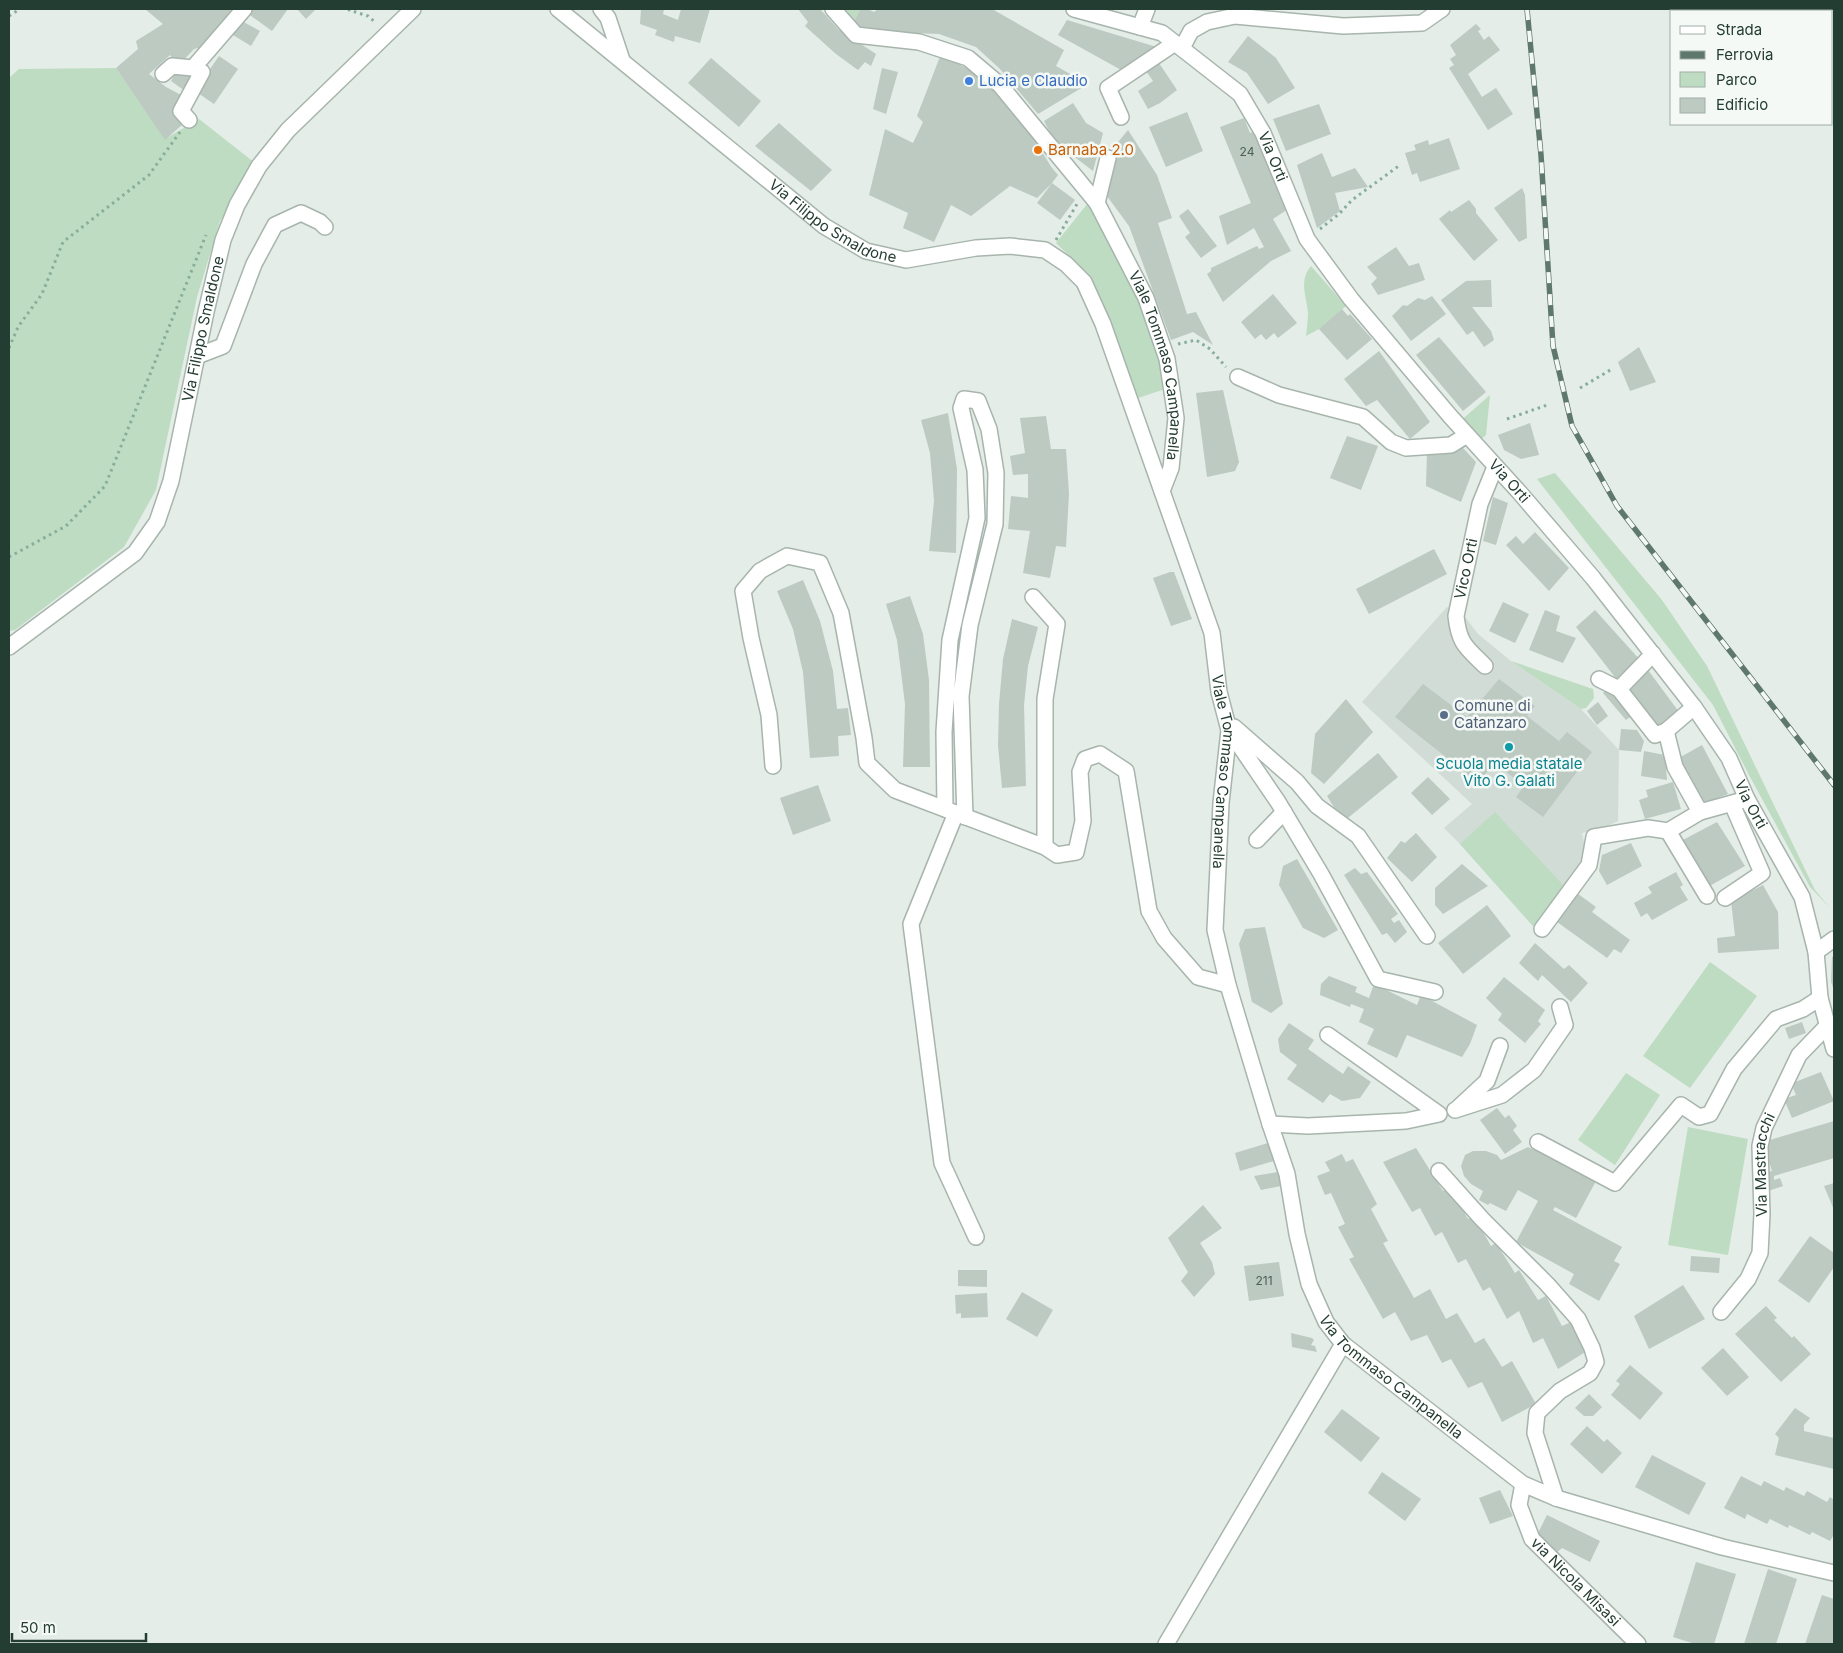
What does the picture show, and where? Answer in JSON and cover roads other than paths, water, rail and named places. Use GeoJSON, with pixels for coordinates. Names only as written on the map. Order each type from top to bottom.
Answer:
{"type":"FeatureCollection","features":[{"type":"Feature","properties":{"kind":"street"},"geometry":{"type":"LineString","coordinates":[[193,68],[244,9]]}},
{"type":"Feature","properties":{"kind":"street","name":"Via Filippo Smaldone"},"geometry":{"type":"LineString","coordinates":[[9,647],[136,553],[157,522],[171,481],[223,240],[237,205],[259,166],[288,130],[413,9]]}},
{"type":"Feature","properties":{"kind":"street","name":"Via Filippo Smaldone"},"geometry":{"type":"LineString","coordinates":[[558,9],[824,226],[866,251],[906,260],[976,248],[1010,246],[1045,250],[1066,264],[1084,282],[1103,324],[1162,491]]}},
{"type":"Feature","properties":{"kind":"street"},"geometry":{"type":"LineString","coordinates":[[601,9],[608,18],[622,61]]}},
{"type":"Feature","properties":{"kind":"street","name":"Viale Tommaso Campanella"},"geometry":{"type":"LineString","coordinates":[[833,9],[856,35],[920,42],[968,58],[1000,84],[1096,203],[1146,298],[1167,359],[1176,418],[1171,468],[1162,491],[1212,633],[1219,692],[1228,726],[1221,803],[1215,930]]}},
{"type":"Feature","properties":{"kind":"street","name":"Via Orti"},"geometry":{"type":"LineString","coordinates":[[1074,9],[1162,33],[1240,94],[1263,133],[1307,240],[1351,299],[1593,578],[1694,707],[1729,758],[1747,799],[1802,897],[1816,952],[1820,998],[1834,1049]]}},
{"type":"Feature","properties":{"kind":"street"},"geometry":{"type":"LineString","coordinates":[[1140,27],[1147,9]]}},
{"type":"Feature","properties":{"kind":"street"},"geometry":{"type":"LineString","coordinates":[[1121,117],[1108,88],[1179,46],[1191,31],[1207,22],[1235,16],[1343,26],[1422,23],[1442,9]]}},
{"type":"Feature","properties":{"kind":"street"},"geometry":{"type":"LineString","coordinates":[[163,74],[172,66],[193,68],[202,72],[181,111],[189,120]]}},
{"type":"Feature","properties":{"kind":"street"},"geometry":{"type":"LineString","coordinates":[[1096,203],[1108,158]]}},
{"type":"Feature","properties":{"kind":"street"},"geometry":{"type":"LineString","coordinates":[[197,356],[222,346],[254,264],[275,225],[300,213],[320,222],[325,227]]}},
{"type":"Feature","properties":{"kind":"street"},"geometry":{"type":"LineString","coordinates":[[1238,377],[1279,394],[1363,417],[1391,442],[1406,448],[1451,445],[1467,435]]}},
{"type":"Feature","properties":{"kind":"street"},"geometry":{"type":"LineString","coordinates":[[955,813],[944,732],[950,640],[977,518],[975,470],[961,408],[964,398],[978,401],[989,429],[996,473],[995,524],[970,625],[961,696],[955,813],[911,924],[942,1163],[976,1237]]}},
{"type":"Feature","properties":{"kind":"street","name":"Vico Orti"},"geometry":{"type":"LineString","coordinates":[[1485,666],[1464,646],[1458,634],[1456,616],[1480,504],[1495,467]]}},
{"type":"Feature","properties":{"kind":"street"},"geometry":{"type":"LineString","coordinates":[[773,766],[769,715],[751,638],[743,591],[760,571],[787,556],[820,563],[841,613],[867,763],[895,790],[1045,847],[1057,855],[1076,852],[1083,821],[1080,772],[1085,759],[1100,754],[1126,772],[1149,911],[1164,938],[1198,977],[1228,985]]}},
{"type":"Feature","properties":{"kind":"street"},"geometry":{"type":"LineString","coordinates":[[1033,597],[1056,624],[1044,698],[1045,847]]}},
{"type":"Feature","properties":{"kind":"street"},"geometry":{"type":"LineString","coordinates":[[1619,689],[1653,654]]}},
{"type":"Feature","properties":{"kind":"street"},"geometry":{"type":"LineString","coordinates":[[1599,679],[1619,689],[1655,735],[1666,731],[1694,707]]}},
{"type":"Feature","properties":{"kind":"street"},"geometry":{"type":"LineString","coordinates":[[1228,726],[1284,812],[1321,874],[1378,979],[1435,992]]}},
{"type":"Feature","properties":{"kind":"street"},"geometry":{"type":"LineString","coordinates":[[1228,726],[1297,782],[1317,806],[1358,836],[1427,936]]}},
{"type":"Feature","properties":{"kind":"street"},"geometry":{"type":"LineString","coordinates":[[1666,731],[1675,767],[1700,812]]}},
{"type":"Feature","properties":{"kind":"street"},"geometry":{"type":"LineString","coordinates":[[1542,929],[1589,865],[1594,837],[1648,828],[1668,831],[1700,812],[1747,799]]}},
{"type":"Feature","properties":{"kind":"street"},"geometry":{"type":"LineString","coordinates":[[1725,898],[1762,873],[1732,804]]}},
{"type":"Feature","properties":{"kind":"street"},"geometry":{"type":"LineString","coordinates":[[1256,840],[1284,812]]}},
{"type":"Feature","properties":{"kind":"street"},"geometry":{"type":"LineString","coordinates":[[1668,831],[1707,896]]}},
{"type":"Feature","properties":{"kind":"street","name":"Via Tommaso Campanella"},"geometry":{"type":"LineString","coordinates":[[1215,930],[1228,985],[1287,1174],[1297,1234],[1309,1284],[1326,1322],[1343,1344],[1523,1484],[1556,1498],[1722,1547],[1834,1573]]}},
{"type":"Feature","properties":{"kind":"street"},"geometry":{"type":"LineString","coordinates":[[1816,952],[1834,939]]}},
{"type":"Feature","properties":{"kind":"street"},"geometry":{"type":"LineString","coordinates":[[1538,1142],[1615,1183],[1681,1105],[1699,1117],[1710,1114],[1734,1069],[1776,1019],[1803,1009],[1820,998]]}},
{"type":"Feature","properties":{"kind":"street"},"geometry":{"type":"LineString","coordinates":[[1270,1124],[1308,1126],[1406,1122],[1455,1110],[1502,1094],[1534,1070],[1565,1025],[1560,1007]]}},
{"type":"Feature","properties":{"kind":"street","name":"Via Mastracchi"},"geometry":{"type":"LineString","coordinates":[[1721,1312],[1748,1279],[1760,1253],[1762,1214],[1760,1146],[1764,1128],[1799,1055],[1828,1025]]}},
{"type":"Feature","properties":{"kind":"street"},"geometry":{"type":"LineString","coordinates":[[1328,1035],[1439,1114]]}},
{"type":"Feature","properties":{"kind":"street"},"geometry":{"type":"LineString","coordinates":[[1455,1110],[1487,1081],[1500,1046]]}},
{"type":"Feature","properties":{"kind":"street"},"geometry":{"type":"LineString","coordinates":[[1439,1171],[1482,1219],[1547,1284],[1578,1319],[1592,1348],[1596,1362],[1590,1372],[1560,1391],[1537,1413],[1535,1433],[1556,1498]]}},
{"type":"Feature","properties":{"kind":"street"},"geometry":{"type":"LineString","coordinates":[[1166,1644],[1343,1344]]}},
{"type":"Feature","properties":{"kind":"street","name":"via Nicola Misasi"},"geometry":{"type":"LineString","coordinates":[[1523,1484],[1519,1505],[1532,1539],[1638,1644]]}},
{"type":"Feature","properties":{"kind":"railway"},"geometry":{"type":"LineString","coordinates":[[1527,9],[1541,155],[1553,346],[1572,426],[1617,506],[1834,785]]}},
{"type":"Feature","properties":{"kind":"place","name":"Lucia e Claudio"},"geometry":{"type":"Point","coordinates":[969,81]}},
{"type":"Feature","properties":{"kind":"place","name":"Barnaba 2.0"},"geometry":{"type":"Point","coordinates":[1038,150]}},
{"type":"Feature","properties":{"kind":"place","name":"Comune di Catanzaro"},"geometry":{"type":"Point","coordinates":[1444,715]}},
{"type":"Feature","properties":{"kind":"place","name":"Scuola media statale Vito G. Galati"},"geometry":{"type":"Point","coordinates":[1509,747]}}]}
